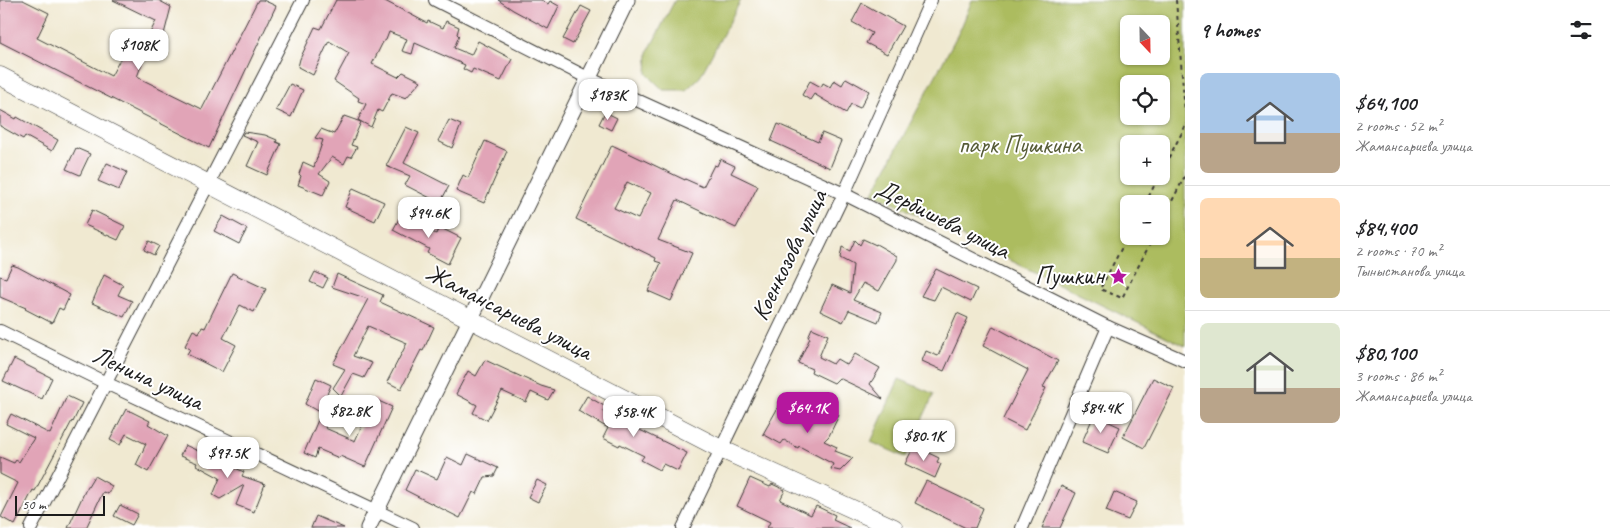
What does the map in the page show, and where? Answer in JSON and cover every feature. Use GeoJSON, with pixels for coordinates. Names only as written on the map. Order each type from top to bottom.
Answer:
{"type":"FeatureCollection","features":[{"type":"Feature","properties":{"kind":"main road","name":"Жамансариева улица"},"geometry":{"type":"LineString","coordinates":[[0,76],[721,449],[894,528]]}},
{"type":"Feature","properties":{"kind":"street"},"geometry":{"type":"LineString","coordinates":[[31,528],[303,0]]}},
{"type":"Feature","properties":{"kind":"street"},"geometry":{"type":"LineString","coordinates":[[436,0],[588,78]]}},
{"type":"Feature","properties":{"kind":"street"},"geometry":{"type":"LineString","coordinates":[[368,528],[627,0]]}},
{"type":"Feature","properties":{"kind":"street","name":"Коенкозова улица"},"geometry":{"type":"LineString","coordinates":[[683,528],[844,194],[930,0]]}},
{"type":"Feature","properties":{"kind":"street","name":"Дербишева улица"},"geometry":{"type":"LineString","coordinates":[[588,78],[844,194],[1108,327],[1185,361]]}},
{"type":"Feature","properties":{"kind":"street"},"geometry":{"type":"LineString","coordinates":[[1022,528],[1108,327]]}},
{"type":"Feature","properties":{"kind":"street","name":"Ленина улица"},"geometry":{"type":"LineString","coordinates":[[0,331],[414,528]]}},
{"type":"Feature","properties":{"kind":"path"},"geometry":{"type":"LineString","coordinates":[[1176,0],[1185,112]]}},
{"type":"Feature","properties":{"kind":"path"},"geometry":{"type":"LineString","coordinates":[[1170,155],[1185,127]]}},
{"type":"Feature","properties":{"kind":"path"},"geometry":{"type":"LineString","coordinates":[[1170,205],[1185,176]]}},
{"type":"Feature","properties":{"kind":"path"},"geometry":{"type":"LineString","coordinates":[[1123,245],[1100,289],[1122,298],[1149,245]]}},
{"type":"Feature","properties":{"kind":"green space"},"geometry":{"type":"Polygon","coordinates":[[[675,0],[741,0],[700,77],[686,90],[663,90],[647,74],[648,52],[675,0]]]}},
{"type":"Feature","properties":{"kind":"green space","name":"парк Пушкина"},"geometry":{"type":"Polygon","coordinates":[[[972,0],[1185,0],[1185,346],[873,193],[961,28],[972,0]]]}},
{"type":"Feature","properties":{"kind":"green space"},"geometry":{"type":"Polygon","coordinates":[[[899,379],[934,394],[905,457],[871,442],[899,379]]]}},
{"type":"Feature","properties":{"kind":"building"},"geometry":{"type":"Polygon","coordinates":[[[0,0],[23,0],[49,13],[37,38],[111,76],[132,37],[148,47],[137,77],[202,109],[258,0],[263,0],[276,6],[209,148],[0,42],[0,0]]]}},
{"type":"Feature","properties":{"kind":"building"},"geometry":{"type":"Polygon","coordinates":[[[113,0],[158,0],[171,7],[162,42],[159,40],[154,49],[143,43],[156,21],[113,0]]]}},
{"type":"Feature","properties":{"kind":"building"},"geometry":{"type":"Polygon","coordinates":[[[336,0],[383,0],[427,23],[428,21],[443,28],[446,21],[459,27],[457,34],[459,36],[454,48],[471,55],[478,41],[512,59],[501,81],[473,69],[471,73],[463,69],[465,65],[415,43],[412,54],[402,51],[407,39],[389,32],[372,64],[398,77],[403,72],[421,81],[406,98],[392,93],[382,112],[378,110],[371,127],[358,120],[366,104],[358,101],[359,98],[334,81],[349,53],[329,41],[313,75],[298,67],[315,27],[321,29],[336,0]]]}},
{"type":"Feature","properties":{"kind":"building"},"geometry":{"type":"Polygon","coordinates":[[[498,0],[541,0],[548,4],[550,1],[559,6],[548,29],[498,0]]]}},
{"type":"Feature","properties":{"kind":"building"},"geometry":{"type":"Polygon","coordinates":[[[862,3],[903,26],[887,54],[866,43],[872,33],[852,22],[862,3]]]}},
{"type":"Feature","properties":{"kind":"building"},"geometry":{"type":"Polygon","coordinates":[[[581,6],[591,11],[573,44],[563,39],[581,6]]]}},
{"type":"Feature","properties":{"kind":"building"},"geometry":{"type":"Polygon","coordinates":[[[846,78],[869,91],[860,108],[851,104],[846,113],[814,94],[810,100],[802,95],[810,81],[821,87],[823,83],[830,87],[834,80],[842,85],[846,78]]]}},
{"type":"Feature","properties":{"kind":"building"},"geometry":{"type":"Polygon","coordinates":[[[290,84],[303,90],[291,117],[276,110],[290,84]]]}},
{"type":"Feature","properties":{"kind":"building"},"geometry":{"type":"Polygon","coordinates":[[[0,110],[16,119],[17,117],[58,140],[52,151],[25,136],[23,139],[0,126],[0,110]]]}},
{"type":"Feature","properties":{"kind":"building"},"geometry":{"type":"Polygon","coordinates":[[[605,112],[617,118],[611,130],[599,124],[605,112]]]}},
{"type":"Feature","properties":{"kind":"building"},"geometry":{"type":"Polygon","coordinates":[[[344,116],[361,122],[351,145],[357,147],[351,157],[348,156],[344,164],[332,157],[319,174],[330,181],[323,195],[298,185],[303,162],[314,167],[323,140],[315,138],[321,129],[334,134],[344,116]]]}},
{"type":"Feature","properties":{"kind":"building"},"geometry":{"type":"Polygon","coordinates":[[[449,120],[461,125],[452,148],[438,141],[449,120]]]}},
{"type":"Feature","properties":{"kind":"building"},"geometry":{"type":"Polygon","coordinates":[[[778,124],[818,142],[822,133],[841,141],[830,168],[771,141],[778,124]]]}},
{"type":"Feature","properties":{"kind":"building"},"geometry":{"type":"Polygon","coordinates":[[[406,127],[419,133],[404,163],[449,186],[440,203],[405,185],[410,176],[386,166],[406,127]]]}},
{"type":"Feature","properties":{"kind":"building"},"geometry":{"type":"Polygon","coordinates":[[[244,132],[265,135],[277,140],[276,142],[281,144],[267,175],[247,166],[258,142],[242,135],[244,132]]]}},
{"type":"Feature","properties":{"kind":"building"},"geometry":{"type":"Polygon","coordinates":[[[485,141],[507,151],[484,203],[456,191],[463,175],[468,178],[485,141]]]}},
{"type":"Feature","properties":{"kind":"building"},"geometry":{"type":"Polygon","coordinates":[[[612,145],[703,187],[714,165],[717,166],[720,159],[735,166],[731,173],[758,186],[736,228],[677,200],[658,240],[692,253],[671,301],[648,291],[661,263],[655,261],[656,258],[576,219],[612,145]],[[627,182],[614,208],[638,219],[651,193],[627,182]]]}},
{"type":"Feature","properties":{"kind":"building"},"geometry":{"type":"Polygon","coordinates":[[[76,148],[90,154],[80,175],[66,169],[76,148]]]}},
{"type":"Feature","properties":{"kind":"building"},"geometry":{"type":"Polygon","coordinates":[[[107,163],[127,172],[119,190],[98,181],[107,163]]]}},
{"type":"Feature","properties":{"kind":"building"},"geometry":{"type":"Polygon","coordinates":[[[353,188],[384,202],[375,221],[345,207],[353,188]]]}},
{"type":"Feature","properties":{"kind":"building"},"geometry":{"type":"Polygon","coordinates":[[[92,210],[125,226],[118,240],[85,225],[92,210]]]}},
{"type":"Feature","properties":{"kind":"building"},"geometry":{"type":"Polygon","coordinates":[[[401,215],[436,234],[439,227],[461,238],[448,264],[427,253],[429,249],[393,230],[401,215]]]}},
{"type":"Feature","properties":{"kind":"building"},"geometry":{"type":"Polygon","coordinates":[[[223,216],[247,229],[239,244],[214,231],[223,216]]]}},
{"type":"Feature","properties":{"kind":"building"},"geometry":{"type":"Polygon","coordinates":[[[863,239],[897,256],[897,260],[879,291],[863,283],[853,300],[882,312],[878,322],[849,310],[843,322],[820,311],[832,285],[850,293],[853,265],[840,258],[842,247],[850,251],[855,240],[860,245],[863,239]]]}},
{"type":"Feature","properties":{"kind":"building"},"geometry":{"type":"Polygon","coordinates":[[[149,241],[159,246],[154,255],[144,250],[149,241]]]}},
{"type":"Feature","properties":{"kind":"building"},"geometry":{"type":"Polygon","coordinates":[[[12,265],[70,295],[63,310],[59,308],[52,323],[26,308],[0,297],[0,276],[6,278],[12,265]]]}},
{"type":"Feature","properties":{"kind":"building"},"geometry":{"type":"Polygon","coordinates":[[[936,269],[977,289],[971,302],[941,287],[934,300],[921,296],[936,269]]]}},
{"type":"Feature","properties":{"kind":"building"},"geometry":{"type":"Polygon","coordinates":[[[315,272],[328,278],[323,288],[310,282],[315,272]]]}},
{"type":"Feature","properties":{"kind":"building"},"geometry":{"type":"Polygon","coordinates":[[[232,273],[266,289],[254,312],[240,305],[223,338],[236,345],[222,372],[187,354],[190,349],[185,346],[193,330],[199,333],[202,327],[205,328],[232,273]]]}},
{"type":"Feature","properties":{"kind":"building"},"geometry":{"type":"Polygon","coordinates":[[[337,274],[383,295],[380,302],[434,327],[423,351],[421,350],[401,389],[387,382],[407,343],[368,326],[353,356],[372,363],[364,378],[353,374],[341,396],[333,388],[345,369],[333,364],[368,299],[332,287],[337,274]]]}},
{"type":"Feature","properties":{"kind":"building"},"geometry":{"type":"Polygon","coordinates":[[[104,275],[123,285],[118,295],[132,301],[124,317],[92,303],[104,275]]]}},
{"type":"Feature","properties":{"kind":"building"},"geometry":{"type":"Polygon","coordinates":[[[957,313],[968,318],[944,371],[922,361],[926,351],[938,356],[957,313]]]}},
{"type":"Feature","properties":{"kind":"building"},"geometry":{"type":"Polygon","coordinates":[[[993,326],[1058,361],[1043,387],[1046,388],[1025,430],[1003,419],[1028,370],[983,346],[993,326]]]}},
{"type":"Feature","properties":{"kind":"building"},"geometry":{"type":"Polygon","coordinates":[[[812,328],[828,335],[819,357],[833,364],[837,359],[847,365],[855,354],[880,368],[870,384],[883,399],[839,378],[834,383],[811,372],[812,369],[798,363],[810,338],[808,337],[812,328]]]}},
{"type":"Feature","properties":{"kind":"building"},"geometry":{"type":"Polygon","coordinates":[[[14,359],[52,378],[42,399],[3,381],[14,359]]]}},
{"type":"Feature","properties":{"kind":"building"},"geometry":{"type":"Polygon","coordinates":[[[485,360],[541,386],[554,390],[548,400],[531,392],[526,402],[502,391],[487,420],[473,413],[477,405],[456,394],[468,371],[476,376],[485,360]]]}},
{"type":"Feature","properties":{"kind":"building"},"geometry":{"type":"Polygon","coordinates":[[[316,378],[331,385],[319,412],[305,404],[316,378]]]}},
{"type":"Feature","properties":{"kind":"building"},"geometry":{"type":"Polygon","coordinates":[[[1153,378],[1174,388],[1144,448],[1123,437],[1153,378]]]}},
{"type":"Feature","properties":{"kind":"building"},"geometry":{"type":"Polygon","coordinates":[[[67,396],[82,403],[15,525],[1,517],[18,483],[0,474],[0,457],[14,463],[16,460],[19,462],[34,438],[6,424],[11,414],[50,434],[67,396]]]}},
{"type":"Feature","properties":{"kind":"building"},"geometry":{"type":"Polygon","coordinates":[[[587,396],[606,407],[603,412],[687,453],[678,471],[663,464],[660,470],[641,460],[644,456],[603,438],[608,428],[578,411],[587,396]]]}},
{"type":"Feature","properties":{"kind":"building"},"geometry":{"type":"Polygon","coordinates":[[[374,399],[392,407],[365,467],[318,449],[315,458],[304,453],[321,413],[330,417],[325,428],[355,441],[374,399]]]}},
{"type":"Feature","properties":{"kind":"building"},"geometry":{"type":"Polygon","coordinates":[[[780,404],[809,422],[817,405],[839,415],[829,436],[824,441],[837,447],[835,451],[853,458],[840,471],[831,469],[833,464],[799,446],[798,448],[784,440],[781,444],[763,434],[780,404]]]}},
{"type":"Feature","properties":{"kind":"building"},"geometry":{"type":"Polygon","coordinates":[[[126,409],[150,421],[148,424],[168,436],[148,472],[136,465],[146,444],[126,434],[120,445],[110,440],[126,409]]]}},
{"type":"Feature","properties":{"kind":"building"},"geometry":{"type":"Polygon","coordinates":[[[1094,415],[1120,427],[1108,453],[1082,442],[1094,415]]]}},
{"type":"Feature","properties":{"kind":"building"},"geometry":{"type":"Polygon","coordinates":[[[185,445],[244,472],[242,476],[265,484],[254,512],[236,505],[244,485],[220,499],[213,495],[220,478],[196,465],[197,463],[180,456],[185,445]]]}},
{"type":"Feature","properties":{"kind":"building"},"geometry":{"type":"Polygon","coordinates":[[[914,446],[939,458],[937,462],[941,464],[935,478],[905,464],[914,446]]]}},
{"type":"Feature","properties":{"kind":"building"},"geometry":{"type":"Polygon","coordinates":[[[468,454],[498,468],[494,476],[485,477],[477,494],[473,492],[460,518],[405,490],[415,469],[437,479],[447,457],[463,465],[468,454]]]}},
{"type":"Feature","properties":{"kind":"building"},"geometry":{"type":"Polygon","coordinates":[[[94,476],[112,486],[108,494],[103,492],[86,528],[68,528],[85,491],[94,476]]]}},
{"type":"Feature","properties":{"kind":"building"},"geometry":{"type":"Polygon","coordinates":[[[750,478],[770,487],[772,484],[785,490],[780,500],[811,515],[816,506],[835,515],[833,520],[850,528],[767,528],[770,522],[737,506],[750,478]]]}},
{"type":"Feature","properties":{"kind":"building"},"geometry":{"type":"Polygon","coordinates":[[[537,480],[547,485],[538,502],[528,497],[537,480]]]}},
{"type":"Feature","properties":{"kind":"building"},"geometry":{"type":"Polygon","coordinates":[[[926,481],[983,508],[975,528],[966,528],[915,503],[926,481]]]}},
{"type":"Feature","properties":{"kind":"building"},"geometry":{"type":"Polygon","coordinates":[[[1061,486],[1076,493],[1060,528],[1042,528],[1061,486]]]}},
{"type":"Feature","properties":{"kind":"building"},"geometry":{"type":"Polygon","coordinates":[[[1114,492],[1137,502],[1128,520],[1106,511],[1114,492]]]}},
{"type":"Feature","properties":{"kind":"building"},"geometry":{"type":"Polygon","coordinates":[[[120,505],[138,514],[132,525],[114,516],[120,505]]]}},
{"type":"Feature","properties":{"kind":"building"},"geometry":{"type":"Polygon","coordinates":[[[316,516],[344,528],[311,528],[316,516]]]}},
{"type":"Feature","properties":{"kind":"place","name":"Пушкин"},"geometry":{"type":"Point","coordinates":[1118,276]}}]}
